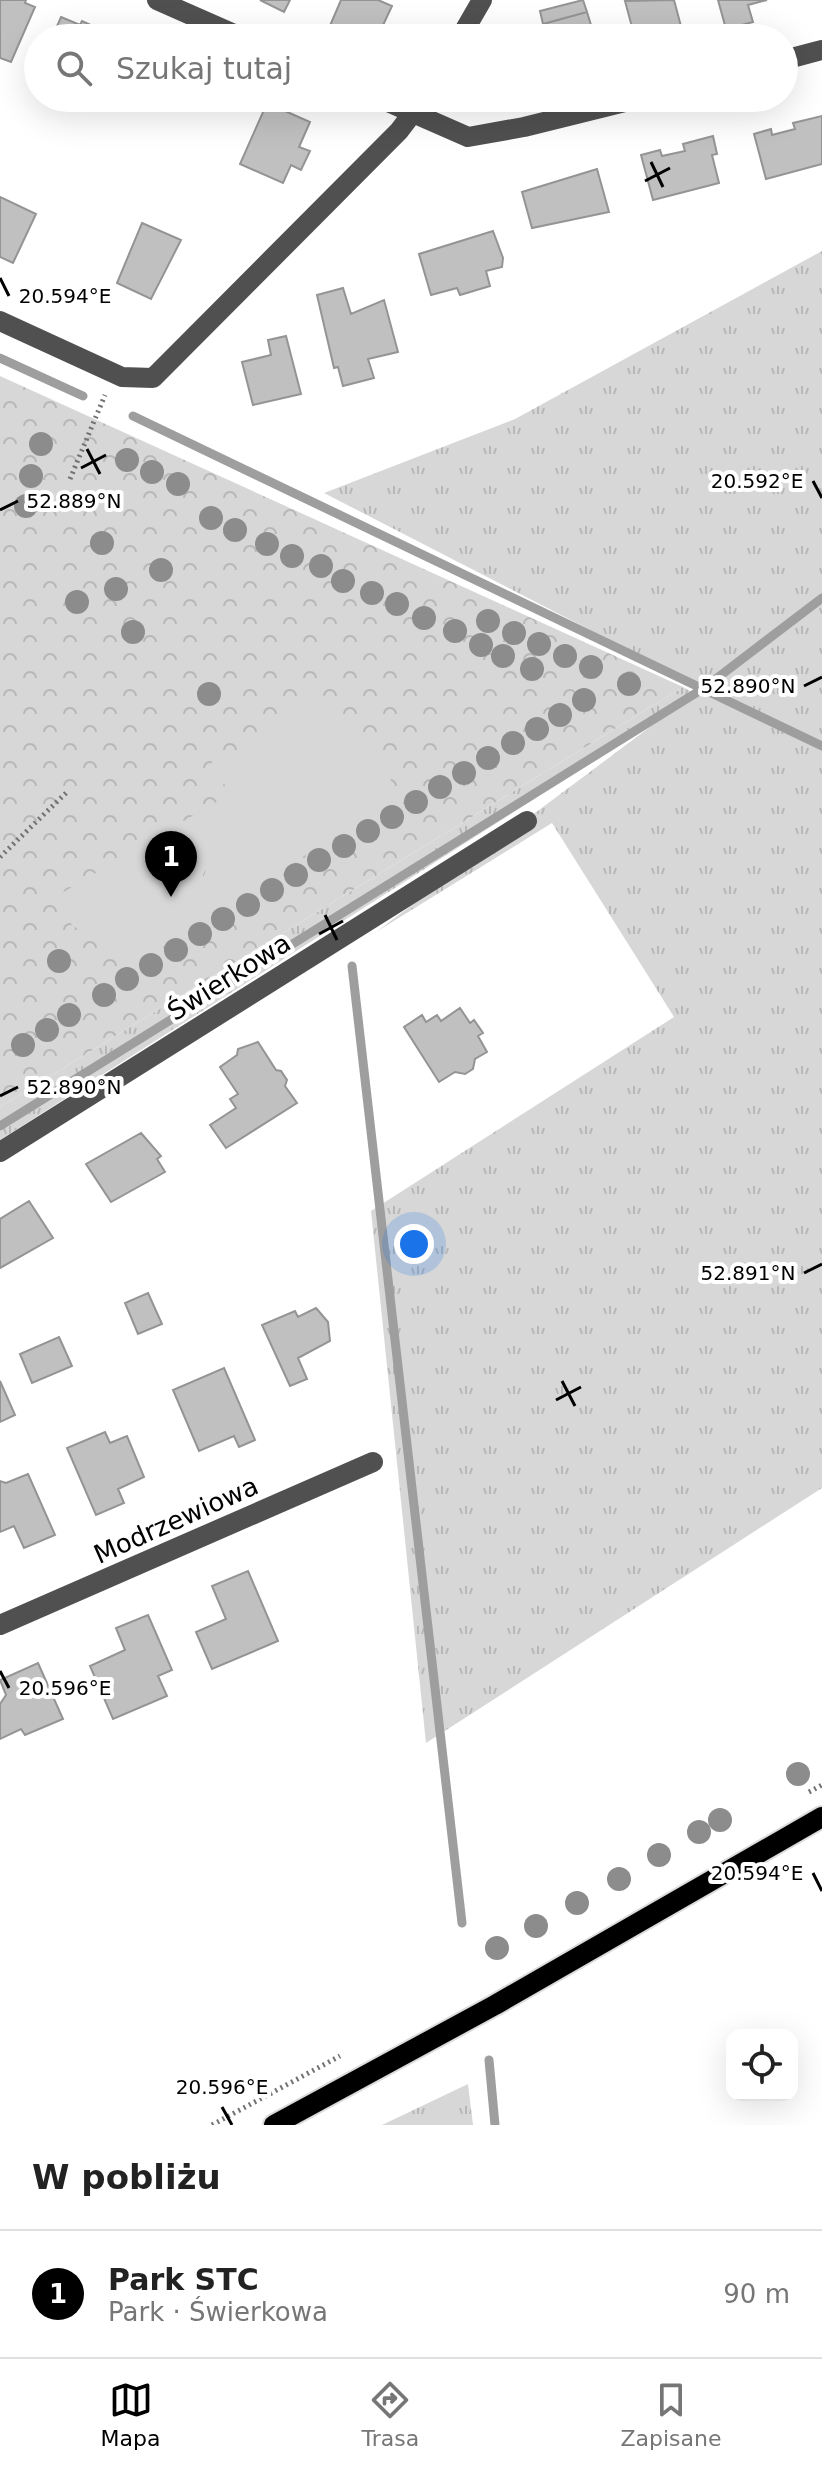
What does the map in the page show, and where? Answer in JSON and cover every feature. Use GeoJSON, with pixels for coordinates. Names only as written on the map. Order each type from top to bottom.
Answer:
{"type":"FeatureCollection","features":[{"type":"Feature","properties":{"kind":"main road"},"geometry":{"type":"LineString","coordinates":[[274,2125],[495,2005],[822,1817]]}},
{"type":"Feature","properties":{"kind":"street"},"geometry":{"type":"LineString","coordinates":[[157,0],[211,24]]}},
{"type":"Feature","properties":{"kind":"street"},"geometry":{"type":"LineString","coordinates":[[468,24],[482,0]]}},
{"type":"Feature","properties":{"kind":"street"},"geometry":{"type":"LineString","coordinates":[[798,56],[822,50]]}},
{"type":"Feature","properties":{"kind":"street"},"geometry":{"type":"LineString","coordinates":[[0,321],[115,374],[153,378],[414,112]]}},
{"type":"Feature","properties":{"kind":"street"},"geometry":{"type":"LineString","coordinates":[[429,112],[468,137],[585,112]]}},
{"type":"Feature","properties":{"kind":"street","name":"Świerkowa"},"geometry":{"type":"LineString","coordinates":[[0,1152],[527,821]]}},
{"type":"Feature","properties":{"kind":"street","name":"Modrzewiowa"},"geometry":{"type":"LineString","coordinates":[[0,1625],[373,1462]]}},
{"type":"Feature","properties":{"kind":"path"},"geometry":{"type":"LineString","coordinates":[[70,479],[115,374]]}},
{"type":"Feature","properties":{"kind":"path"},"geometry":{"type":"LineString","coordinates":[[0,857],[67,792]]}},
{"type":"Feature","properties":{"kind":"path"},"geometry":{"type":"LineString","coordinates":[[795,1800],[822,1785]]}},
{"type":"Feature","properties":{"kind":"path"},"geometry":{"type":"LineString","coordinates":[[212,2125],[347,2053]]}},
{"type":"Feature","properties":{"kind":"green space"},"geometry":{"type":"Polygon","coordinates":[[[822,251],[822,1488],[426,1743],[371,1211],[674,1017],[552,823],[376,932],[666,715],[0,1140],[0,1107],[683,687],[695,694],[703,688],[324,493],[515,419],[822,251]]]}},
{"type":"Feature","properties":{"kind":"green space"},"geometry":{"type":"Polygon","coordinates":[[[0,376],[683,687],[0,1107],[0,376]]]}},
{"type":"Feature","properties":{"kind":"green space"},"geometry":{"type":"Polygon","coordinates":[[[310,694],[326,696],[333,706],[334,725],[363,734],[379,751],[391,784],[387,806],[234,898],[222,901],[203,878],[210,860],[194,869],[220,913],[123,970],[102,934],[73,927],[55,897],[204,809],[208,815],[213,804],[233,793],[229,787],[207,775],[215,754],[258,760],[264,753],[257,739],[263,723],[284,715],[310,694]]]}},
{"type":"Feature","properties":{"kind":"green space"},"geometry":{"type":"Polygon","coordinates":[[[468,2084],[473,2125],[382,2125],[468,2084]]]}},
{"type":"Feature","properties":{"kind":"building"},"geometry":{"type":"Polygon","coordinates":[[[0,0],[26,0],[25,3],[35,7],[28,24],[24,24],[24,32],[11,62],[0,58],[0,0]]]}},
{"type":"Feature","properties":{"kind":"building"},"geometry":{"type":"Polygon","coordinates":[[[260,0],[290,0],[284,12],[260,0]]]}},
{"type":"Feature","properties":{"kind":"building"},"geometry":{"type":"Polygon","coordinates":[[[341,0],[378,0],[392,6],[384,24],[331,24],[341,0]]]}},
{"type":"Feature","properties":{"kind":"building"},"geometry":{"type":"Polygon","coordinates":[[[583,0],[587,12],[543,24],[540,11],[583,0]]]}},
{"type":"Feature","properties":{"kind":"building"},"geometry":{"type":"Polygon","coordinates":[[[674,0],[680,24],[631,24],[625,1],[674,0]]]}},
{"type":"Feature","properties":{"kind":"building"},"geometry":{"type":"Polygon","coordinates":[[[718,0],[767,0],[748,5],[753,22],[725,24],[718,0]]]}},
{"type":"Feature","properties":{"kind":"building"},"geometry":{"type":"Polygon","coordinates":[[[587,12],[591,24],[543,24],[587,12]]]}},
{"type":"Feature","properties":{"kind":"building"},"geometry":{"type":"Polygon","coordinates":[[[61,17],[78,24],[58,24],[61,17]]]}},
{"type":"Feature","properties":{"kind":"building"},"geometry":{"type":"Polygon","coordinates":[[[263,112],[287,112],[310,122],[299,147],[310,151],[301,170],[291,165],[283,183],[240,164],[263,112]]]}},
{"type":"Feature","properties":{"kind":"building"},"geometry":{"type":"Polygon","coordinates":[[[822,116],[822,164],[766,179],[754,134],[771,129],[772,135],[795,129],[793,123],[822,116]]]}},
{"type":"Feature","properties":{"kind":"building"},"geometry":{"type":"Polygon","coordinates":[[[713,136],[717,154],[712,155],[719,183],[653,200],[641,155],[660,150],[662,156],[685,151],[683,144],[713,136]]]}},
{"type":"Feature","properties":{"kind":"building"},"geometry":{"type":"Polygon","coordinates":[[[597,169],[609,212],[532,228],[522,192],[597,169]]]}},
{"type":"Feature","properties":{"kind":"building"},"geometry":{"type":"Polygon","coordinates":[[[0,197],[36,214],[13,263],[0,257],[0,197]]]}},
{"type":"Feature","properties":{"kind":"building"},"geometry":{"type":"Polygon","coordinates":[[[142,223],[181,240],[151,299],[117,283],[142,223]]]}},
{"type":"Feature","properties":{"kind":"building"},"geometry":{"type":"Polygon","coordinates":[[[493,231],[503,258],[502,267],[486,271],[490,286],[460,295],[457,288],[431,295],[419,254],[493,231]]]}},
{"type":"Feature","properties":{"kind":"building"},"geometry":{"type":"Polygon","coordinates":[[[343,288],[351,314],[384,300],[398,352],[368,359],[374,378],[343,386],[338,367],[334,368],[317,295],[343,288]]]}},
{"type":"Feature","properties":{"kind":"building"},"geometry":{"type":"Polygon","coordinates":[[[286,336],[301,394],[253,405],[242,362],[271,355],[268,340],[286,336]]]}},
{"type":"Feature","properties":{"kind":"building"},"geometry":{"type":"Polygon","coordinates":[[[460,1008],[470,1023],[474,1020],[483,1033],[478,1036],[487,1052],[475,1059],[473,1069],[465,1074],[455,1072],[439,1082],[404,1027],[422,1015],[426,1022],[437,1015],[441,1021],[460,1008]]]}},
{"type":"Feature","properties":{"kind":"building"},"geometry":{"type":"Polygon","coordinates":[[[258,1042],[276,1070],[281,1071],[287,1080],[285,1086],[297,1103],[226,1148],[210,1125],[236,1108],[230,1099],[238,1094],[220,1067],[237,1055],[238,1049],[258,1042]]]}},
{"type":"Feature","properties":{"kind":"building"},"geometry":{"type":"Polygon","coordinates":[[[141,1133],[161,1156],[157,1159],[165,1172],[111,1202],[86,1164],[141,1133]]]}},
{"type":"Feature","properties":{"kind":"building"},"geometry":{"type":"Polygon","coordinates":[[[29,1201],[53,1238],[0,1268],[0,1219],[29,1201]]]}},
{"type":"Feature","properties":{"kind":"building"},"geometry":{"type":"Polygon","coordinates":[[[148,1293],[162,1324],[138,1334],[125,1303],[148,1293]]]}},
{"type":"Feature","properties":{"kind":"building"},"geometry":{"type":"Polygon","coordinates":[[[316,1308],[328,1322],[330,1341],[298,1358],[307,1379],[290,1386],[262,1325],[295,1311],[298,1317],[316,1308]]]}},
{"type":"Feature","properties":{"kind":"building"},"geometry":{"type":"Polygon","coordinates":[[[59,1337],[72,1366],[32,1383],[20,1354],[59,1337]]]}},
{"type":"Feature","properties":{"kind":"building"},"geometry":{"type":"Polygon","coordinates":[[[224,1368],[255,1440],[239,1447],[234,1436],[199,1451],[173,1390],[224,1368]]]}},
{"type":"Feature","properties":{"kind":"building"},"geometry":{"type":"Polygon","coordinates":[[[0,1381],[15,1415],[0,1422],[0,1381]]]}},
{"type":"Feature","properties":{"kind":"building"},"geometry":{"type":"Polygon","coordinates":[[[105,1432],[110,1443],[127,1436],[144,1477],[118,1489],[124,1503],[96,1515],[67,1448],[105,1432]]]}},
{"type":"Feature","properties":{"kind":"building"},"geometry":{"type":"Polygon","coordinates":[[[28,1474],[55,1535],[24,1548],[14,1526],[0,1532],[0,1481],[6,1483],[28,1474]]]}},
{"type":"Feature","properties":{"kind":"building"},"geometry":{"type":"Polygon","coordinates":[[[248,1571],[278,1641],[212,1669],[196,1632],[226,1619],[212,1586],[248,1571]]]}},
{"type":"Feature","properties":{"kind":"building"},"geometry":{"type":"Polygon","coordinates":[[[148,1615],[172,1670],[158,1676],[167,1696],[113,1719],[90,1666],[125,1650],[116,1628],[148,1615]]]}},
{"type":"Feature","properties":{"kind":"building"},"geometry":{"type":"Polygon","coordinates":[[[38,1663],[63,1719],[25,1735],[21,1729],[0,1739],[0,1704],[6,1695],[0,1680],[38,1663]]]}},
{"type":"Feature","properties":{"kind":"waterway"},"geometry":{"type":"LineString","coordinates":[[0,358],[83,396]]}},
{"type":"Feature","properties":{"kind":"waterway"},"geometry":{"type":"LineString","coordinates":[[133,416],[822,746]]}},
{"type":"Feature","properties":{"kind":"waterway"},"geometry":{"type":"LineString","coordinates":[[0,1126],[704,688],[822,598]]}},
{"type":"Feature","properties":{"kind":"waterway"},"geometry":{"type":"LineString","coordinates":[[352,966],[462,1923]]}},
{"type":"Feature","properties":{"kind":"waterway"},"geometry":{"type":"LineString","coordinates":[[489,2060],[495,2125]]}},
{"type":"Feature","properties":{"kind":"place","name":"Park STC"},"geometry":{"type":"Point","coordinates":[171,897]}}]}
